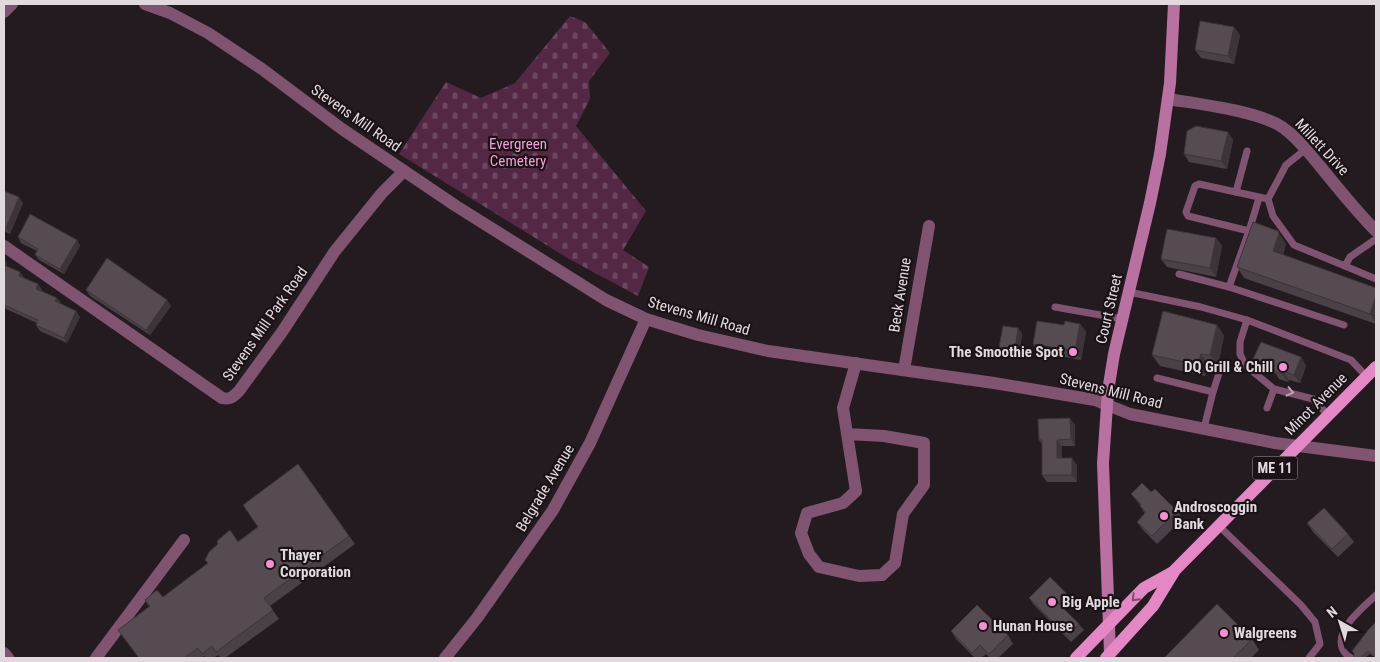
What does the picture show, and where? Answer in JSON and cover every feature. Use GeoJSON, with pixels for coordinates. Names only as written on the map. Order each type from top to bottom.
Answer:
{"type":"FeatureCollection","features":[{"type":"Feature","properties":{"kind":"main road","name":"Court Street"},"geometry":{"type":"LineString","coordinates":[[1109,657],[1110,624],[1103,463],[1107,405],[1114,354],[1160,154],[1168,99],[1174,4]]}},
{"type":"Feature","properties":{"kind":"main road","name":"Minot Avenue"},"geometry":{"type":"LineString","coordinates":[[1109,657],[1153,606],[1175,570],[1372,372]]}},
{"type":"Feature","properties":{"kind":"main road","name":"Minot Avenue"},"geometry":{"type":"LineString","coordinates":[[1076,658],[1144,588],[1175,570]]}},
{"type":"Feature","properties":{"kind":"street"},"geometry":{"type":"LineString","coordinates":[[4,12],[12,4]]}},
{"type":"Feature","properties":{"kind":"street","name":"Stevens Mill Road"},"geometry":{"type":"LineString","coordinates":[[145,4],[186,21],[234,50],[342,129],[404,171],[606,300],[646,319],[737,345],[768,351],[904,370],[1086,399],[1130,414],[1275,443],[1376,456]]}},
{"type":"Feature","properties":{"kind":"street","name":"Millett Drive"},"geometry":{"type":"LineString","coordinates":[[1168,99],[1237,111],[1264,119],[1282,127],[1306,149],[1376,232]]}},
{"type":"Feature","properties":{"kind":"street","name":"Stevens Mill Park Road"},"geometry":{"type":"LineString","coordinates":[[4,246],[180,371],[222,398],[227,399],[232,398],[239,391],[282,332],[335,251],[382,192],[404,171]]}},
{"type":"Feature","properties":{"kind":"street","name":"Beck Avenue"},"geometry":{"type":"LineString","coordinates":[[904,370],[929,226]]}},
{"type":"Feature","properties":{"kind":"street","name":"Belgrade Avenue"},"geometry":{"type":"LineString","coordinates":[[445,658],[482,610],[553,510],[590,443],[646,319]]}},
{"type":"Feature","properties":{"kind":"street"},"geometry":{"type":"LineString","coordinates":[[847,434],[884,436],[924,443],[924,485],[903,514],[895,562],[882,574],[859,576],[819,567],[809,554],[802,533],[807,513],[843,502],[856,491],[847,434],[843,408],[856,363]]}},
{"type":"Feature","properties":{"kind":"street"},"geometry":{"type":"LineString","coordinates":[[96,658],[184,540]]}},
{"type":"Feature","properties":{"kind":"street"},"geometry":{"type":"LineString","coordinates":[[4,653],[8,658]]}},
{"type":"Feature","properties":{"kind":"lane"},"geometry":{"type":"LineString","coordinates":[[1306,149],[1286,165],[1268,199],[1273,216],[1294,245],[1376,279]]}},
{"type":"Feature","properties":{"kind":"lane"},"geometry":{"type":"LineString","coordinates":[[1236,192],[1247,151]]}},
{"type":"Feature","properties":{"kind":"lane"},"geometry":{"type":"LineString","coordinates":[[1249,231],[1188,216],[1186,212],[1195,186],[1199,184],[1268,199]]}},
{"type":"Feature","properties":{"kind":"lane"},"geometry":{"type":"LineString","coordinates":[[1229,287],[1259,198]]}},
{"type":"Feature","properties":{"kind":"lane"},"geometry":{"type":"LineString","coordinates":[[1345,266],[1350,257],[1376,239]]}},
{"type":"Feature","properties":{"kind":"lane"},"geometry":{"type":"LineString","coordinates":[[1179,274],[1229,287],[1344,325]]}},
{"type":"Feature","properties":{"kind":"lane"},"geometry":{"type":"LineString","coordinates":[[1129,292],[1202,307],[1248,320],[1351,360],[1372,372]]}},
{"type":"Feature","properties":{"kind":"lane"},"geometry":{"type":"LineString","coordinates":[[1055,307],[1123,319]]}},
{"type":"Feature","properties":{"kind":"lane"},"geometry":{"type":"LineString","coordinates":[[1248,320],[1240,342],[1240,354],[1245,365],[1251,372],[1264,379],[1274,389],[1313,400],[1328,415]]}},
{"type":"Feature","properties":{"kind":"lane"},"geometry":{"type":"LineString","coordinates":[[1204,428],[1220,370]]}},
{"type":"Feature","properties":{"kind":"lane"},"geometry":{"type":"LineString","coordinates":[[1157,378],[1213,392]]}},
{"type":"Feature","properties":{"kind":"lane"},"geometry":{"type":"LineString","coordinates":[[1267,408],[1274,389]]}},
{"type":"Feature","properties":{"kind":"lane"},"geometry":{"type":"LineString","coordinates":[[1219,526],[1301,605],[1314,622],[1320,644],[1309,658]]}},
{"type":"Feature","properties":{"kind":"lane"},"geometry":{"type":"LineString","coordinates":[[1351,658],[1343,650],[1341,640],[1344,629],[1376,595]]}},
{"type":"Feature","properties":{"kind":"green space","name":"Evergreen Cemetery"},"geometry":{"type":"Polygon","coordinates":[[[570,16],[585,22],[610,53],[589,81],[590,99],[576,126],[646,211],[623,250],[649,267],[638,296],[569,259],[399,154],[446,82],[481,98],[515,83],[570,16]]]}},
{"type":"Feature","properties":{"kind":"building"},"geometry":{"type":"Polygon","coordinates":[[[1200,21],[1234,27],[1228,56],[1195,50],[1200,21]]]}},
{"type":"Feature","properties":{"kind":"building"},"geometry":{"type":"Polygon","coordinates":[[[1196,126],[1228,132],[1221,161],[1184,154],[1187,131],[1196,126]]]}},
{"type":"Feature","properties":{"kind":"building"},"geometry":{"type":"Polygon","coordinates":[[[4,191],[19,197],[6,228],[4,227],[4,191]]]}},
{"type":"Feature","properties":{"kind":"building"},"geometry":{"type":"Polygon","coordinates":[[[30,214],[77,240],[60,269],[35,255],[38,249],[18,237],[30,214]]]}},
{"type":"Feature","properties":{"kind":"building"},"geometry":{"type":"Polygon","coordinates":[[[1253,222],[1278,231],[1273,251],[1376,288],[1376,295],[1370,314],[1237,267],[1253,222]]]}},
{"type":"Feature","properties":{"kind":"building"},"geometry":{"type":"Polygon","coordinates":[[[1167,229],[1216,238],[1210,268],[1161,259],[1167,229]]]}},
{"type":"Feature","properties":{"kind":"building"},"geometry":{"type":"Polygon","coordinates":[[[107,258],[167,300],[146,330],[86,290],[107,258]]]}},
{"type":"Feature","properties":{"kind":"building"},"geometry":{"type":"Polygon","coordinates":[[[4,265],[20,272],[19,276],[38,284],[36,289],[57,298],[55,301],[76,311],[64,338],[36,325],[38,320],[4,305],[4,265]]]}},
{"type":"Feature","properties":{"kind":"building"},"geometry":{"type":"Polygon","coordinates":[[[1163,311],[1217,325],[1210,355],[1201,354],[1198,365],[1152,355],[1163,311]]]}},
{"type":"Feature","properties":{"kind":"building"},"geometry":{"type":"Polygon","coordinates":[[[1037,321],[1064,325],[1065,321],[1080,324],[1075,351],[1033,344],[1037,321]]]}},
{"type":"Feature","properties":{"kind":"building"},"geometry":{"type":"Polygon","coordinates":[[[1003,326],[1018,328],[1015,350],[999,347],[1003,326]]]}},
{"type":"Feature","properties":{"kind":"building"},"geometry":{"type":"Polygon","coordinates":[[[1261,342],[1301,357],[1294,375],[1283,371],[1282,374],[1274,371],[1274,368],[1253,359],[1261,342]]]}},
{"type":"Feature","properties":{"kind":"building"},"geometry":{"type":"Polygon","coordinates":[[[1070,418],[1071,439],[1057,440],[1057,458],[1072,458],[1072,475],[1042,475],[1042,440],[1039,440],[1038,419],[1070,418]]]}},
{"type":"Feature","properties":{"kind":"building","name":"Thayer Corporation"},"geometry":{"type":"Polygon","coordinates":[[[298,464],[349,536],[264,598],[273,610],[216,652],[212,646],[202,654],[198,648],[184,658],[139,658],[118,630],[150,606],[145,600],[157,590],[163,597],[208,563],[205,560],[209,552],[218,544],[217,541],[230,530],[238,542],[258,527],[243,505],[298,464]]]}},
{"type":"Feature","properties":{"kind":"building","name":"Androscoggin Bank"},"geometry":{"type":"Polygon","coordinates":[[[1142,483],[1151,492],[1155,489],[1177,511],[1152,536],[1137,522],[1146,512],[1131,494],[1142,483]]]}},
{"type":"Feature","properties":{"kind":"building"},"geometry":{"type":"Polygon","coordinates":[[[1324,508],[1348,534],[1332,549],[1307,523],[1324,508]]]}},
{"type":"Feature","properties":{"kind":"building"},"geometry":{"type":"Polygon","coordinates":[[[1050,577],[1067,594],[1058,603],[1079,624],[1067,636],[1029,598],[1050,577]]]}},
{"type":"Feature","properties":{"kind":"building","name":"Walgreens"},"geometry":{"type":"Polygon","coordinates":[[[1217,604],[1252,639],[1233,658],[1164,658],[1217,604]]]}},
{"type":"Feature","properties":{"kind":"building","name":"Hunan House"},"geometry":{"type":"Polygon","coordinates":[[[977,605],[1008,635],[989,654],[980,645],[972,653],[951,631],[977,605]]]}},
{"type":"Feature","properties":{"kind":"building"},"geometry":{"type":"Polygon","coordinates":[[[1376,622],[1376,658],[1368,651],[1360,658],[1354,658],[1352,651],[1376,622]]]}},
{"type":"Feature","properties":{"kind":"place","name":"The Smoothie Spot"},"geometry":{"type":"Point","coordinates":[1073,352]}},
{"type":"Feature","properties":{"kind":"place","name":"DQ Grill & Chill"},"geometry":{"type":"Point","coordinates":[1283,367]}},
{"type":"Feature","properties":{"kind":"place","name":"Androscoggin Bank"},"geometry":{"type":"Point","coordinates":[1164,516]}},
{"type":"Feature","properties":{"kind":"place","name":"Thayer Corporation"},"geometry":{"type":"Point","coordinates":[270,564]}},
{"type":"Feature","properties":{"kind":"place","name":"Big Apple"},"geometry":{"type":"Point","coordinates":[1052,602]}},
{"type":"Feature","properties":{"kind":"place","name":"Hunan House"},"geometry":{"type":"Point","coordinates":[983,626]}},
{"type":"Feature","properties":{"kind":"place","name":"Walgreens"},"geometry":{"type":"Point","coordinates":[1224,633]}}]}
